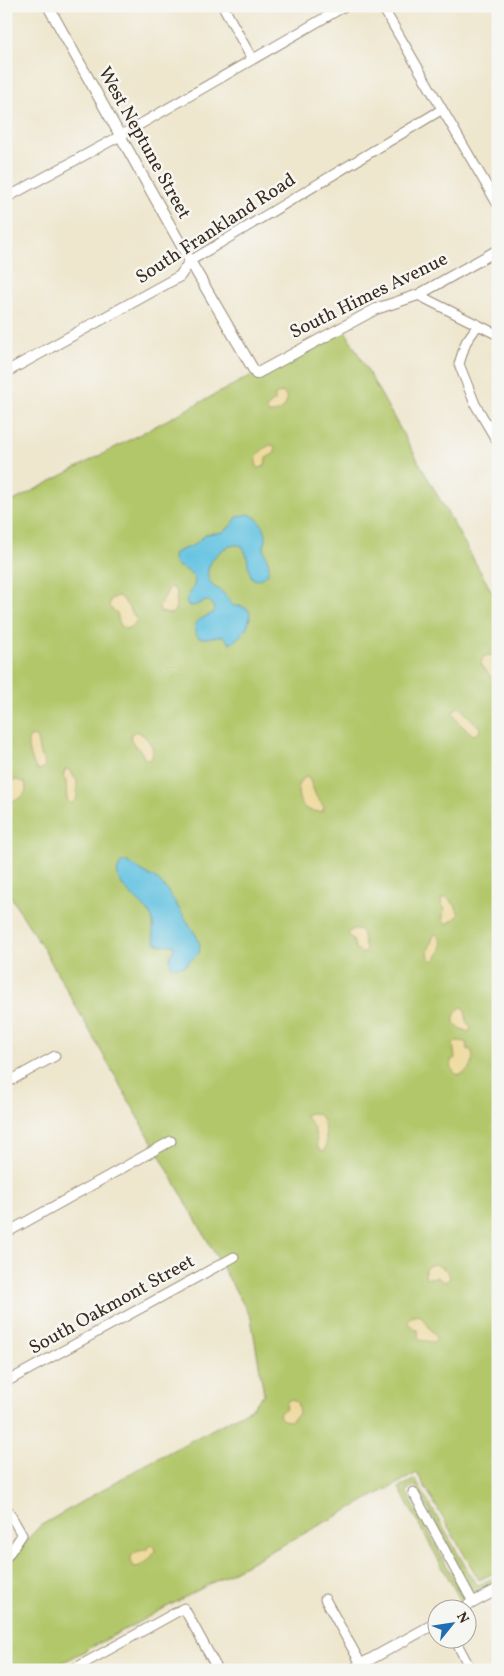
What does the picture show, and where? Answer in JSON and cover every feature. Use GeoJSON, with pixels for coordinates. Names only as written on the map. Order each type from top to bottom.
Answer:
{"type":"FeatureCollection","features":[{"type":"Feature","properties":{"kind":"street","name":"West Neptune Street"},"geometry":{"type":"LineString","coordinates":[[48,6],[190,261],[256,374]]}},
{"type":"Feature","properties":{"kind":"street"},"geometry":{"type":"LineString","coordinates":[[223,6],[252,59]]}},
{"type":"Feature","properties":{"kind":"street"},"geometry":{"type":"LineString","coordinates":[[6,198],[120,136],[344,6]]}},
{"type":"Feature","properties":{"kind":"street"},"geometry":{"type":"LineString","coordinates":[[382,6],[498,205]]}},
{"type":"Feature","properties":{"kind":"street","name":"South Frankland Road"},"geometry":{"type":"LineString","coordinates":[[6,372],[180,276],[190,261],[441,110]]}},
{"type":"Feature","properties":{"kind":"street","name":"South Himes Avenue"},"geometry":{"type":"LineString","coordinates":[[256,374],[376,309],[418,295],[498,250]]}},
{"type":"Feature","properties":{"kind":"street"},"geometry":{"type":"LineString","coordinates":[[418,295],[498,335]]}},
{"type":"Feature","properties":{"kind":"street"},"geometry":{"type":"LineString","coordinates":[[478,325],[466,342],[459,364],[475,404],[498,442]]}},
{"type":"Feature","properties":{"kind":"street"},"geometry":{"type":"LineString","coordinates":[[490,430],[498,416]]}},
{"type":"Feature","properties":{"kind":"street"},"geometry":{"type":"LineString","coordinates":[[6,1083],[55,1056]]}},
{"type":"Feature","properties":{"kind":"street"},"geometry":{"type":"LineString","coordinates":[[6,1233],[171,1141]]}},
{"type":"Feature","properties":{"kind":"street","name":"South Oakmont Street"},"geometry":{"type":"LineString","coordinates":[[6,1382],[234,1256]]}},
{"type":"Feature","properties":{"kind":"street"},"geometry":{"type":"LineString","coordinates":[[413,1492],[472,1598]]}},
{"type":"Feature","properties":{"kind":"street"},"geometry":{"type":"LineString","coordinates":[[6,1507],[22,1535],[6,1558]]}},
{"type":"Feature","properties":{"kind":"street"},"geometry":{"type":"LineString","coordinates":[[476,1601],[498,1589]]}},
{"type":"Feature","properties":{"kind":"street"},"geometry":{"type":"LineString","coordinates":[[325,1599],[361,1664]]}},
{"type":"Feature","properties":{"kind":"street"},"geometry":{"type":"LineString","coordinates":[[72,1670],[184,1608],[218,1670]]}},
{"type":"Feature","properties":{"kind":"street"},"geometry":{"type":"LineString","coordinates":[[351,1670],[426,1628]]}},
{"type":"Feature","properties":{"kind":"street"},"geometry":{"type":"LineString","coordinates":[[459,1648],[471,1670]]}},
{"type":"Feature","properties":{"kind":"green space"},"geometry":{"type":"Polygon","coordinates":[[[343,327],[498,603],[498,1571],[479,1580],[417,1473],[49,1670],[6,1670],[6,1562],[40,1526],[143,1466],[251,1409],[264,1394],[251,1318],[46,953],[6,889],[6,505],[343,327]]]}},
{"type":"Feature","properties":{"kind":"green space"},"geometry":{"type":"Polygon","coordinates":[[[415,1479],[475,1583],[479,1585],[498,1576],[498,1584],[476,1596],[415,1485],[406,1491],[464,1598],[459,1598],[399,1488],[415,1479]]]}},
{"type":"Feature","properties":{"kind":"sand"},"geometry":{"type":"Polygon","coordinates":[[[283,392],[287,398],[284,408],[275,413],[268,413],[266,408],[275,401],[275,395],[283,392]]]}},
{"type":"Feature","properties":{"kind":"sand"},"geometry":{"type":"Polygon","coordinates":[[[270,445],[275,446],[275,453],[266,458],[265,466],[258,468],[256,464],[257,457],[270,445]]]}},
{"type":"Feature","properties":{"kind":"sand"},"geometry":{"type":"Polygon","coordinates":[[[172,587],[177,593],[175,611],[170,614],[160,612],[159,608],[169,588],[172,587]]]}},
{"type":"Feature","properties":{"kind":"sand"},"geometry":{"type":"Polygon","coordinates":[[[117,596],[122,598],[137,620],[134,625],[126,629],[120,626],[117,613],[109,605],[110,600],[117,596]]]}},
{"type":"Feature","properties":{"kind":"sand"},"geometry":{"type":"Polygon","coordinates":[[[489,655],[498,657],[498,686],[481,664],[483,657],[489,655]]]}},
{"type":"Feature","properties":{"kind":"sand"},"geometry":{"type":"Polygon","coordinates":[[[458,707],[480,728],[479,733],[473,735],[458,722],[453,712],[458,707]]]}},
{"type":"Feature","properties":{"kind":"sand"},"geometry":{"type":"Polygon","coordinates":[[[137,731],[148,740],[152,748],[153,752],[150,760],[144,758],[140,750],[131,741],[131,734],[137,731]]]}},
{"type":"Feature","properties":{"kind":"sand"},"geometry":{"type":"Polygon","coordinates":[[[33,736],[37,739],[40,755],[45,763],[44,768],[39,770],[36,769],[28,749],[28,739],[33,736]]]}},
{"type":"Feature","properties":{"kind":"sand"},"geometry":{"type":"Polygon","coordinates":[[[68,769],[77,781],[77,798],[72,804],[67,799],[66,781],[63,777],[65,770],[68,769]]]}},
{"type":"Feature","properties":{"kind":"sand"},"geometry":{"type":"Polygon","coordinates":[[[306,776],[309,778],[316,796],[324,807],[322,812],[310,810],[300,802],[298,785],[306,776]]]}},
{"type":"Feature","properties":{"kind":"sand"},"geometry":{"type":"Polygon","coordinates":[[[16,780],[24,782],[26,786],[25,793],[19,799],[6,801],[8,786],[16,780]]]}},
{"type":"Feature","properties":{"kind":"sand"},"geometry":{"type":"Polygon","coordinates":[[[446,897],[455,905],[459,914],[447,924],[443,920],[445,909],[441,899],[446,897]]]}},
{"type":"Feature","properties":{"kind":"sand"},"geometry":{"type":"Polygon","coordinates":[[[351,930],[360,930],[362,932],[366,950],[364,954],[356,950],[354,942],[348,934],[351,930]]]}},
{"type":"Feature","properties":{"kind":"sand"},"geometry":{"type":"Polygon","coordinates":[[[436,934],[442,945],[438,956],[432,961],[428,952],[436,934]]]}},
{"type":"Feature","properties":{"kind":"sand"},"geometry":{"type":"Polygon","coordinates":[[[462,1007],[465,1010],[467,1022],[471,1028],[469,1032],[459,1028],[454,1023],[455,1014],[462,1007]]]}},
{"type":"Feature","properties":{"kind":"sand"},"geometry":{"type":"Polygon","coordinates":[[[458,1041],[466,1042],[467,1049],[471,1050],[473,1058],[470,1068],[460,1075],[454,1072],[451,1063],[451,1060],[455,1058],[453,1044],[458,1041]]]}},
{"type":"Feature","properties":{"kind":"sand"},"geometry":{"type":"Polygon","coordinates":[[[306,1114],[319,1115],[322,1119],[326,1133],[325,1150],[322,1151],[317,1147],[313,1126],[305,1117],[306,1114]]]}},
{"type":"Feature","properties":{"kind":"sand"},"geometry":{"type":"Polygon","coordinates":[[[434,1264],[447,1270],[450,1277],[448,1280],[444,1282],[437,1277],[427,1278],[425,1270],[428,1266],[434,1264]]]}},
{"type":"Feature","properties":{"kind":"sand"},"geometry":{"type":"Polygon","coordinates":[[[420,1315],[435,1335],[436,1339],[434,1342],[419,1340],[418,1330],[409,1325],[408,1320],[411,1317],[420,1315]]]}},
{"type":"Feature","properties":{"kind":"sand"},"geometry":{"type":"Polygon","coordinates":[[[292,1399],[297,1402],[299,1414],[289,1421],[283,1420],[279,1413],[286,1408],[287,1401],[292,1399]]]}},
{"type":"Feature","properties":{"kind":"sand"},"geometry":{"type":"Polygon","coordinates":[[[150,1544],[155,1549],[152,1556],[144,1564],[134,1567],[131,1556],[138,1551],[146,1550],[150,1544]]]}},
{"type":"Feature","properties":{"kind":"water"},"geometry":{"type":"Polygon","coordinates":[[[247,514],[257,519],[266,532],[264,548],[269,564],[267,575],[258,580],[253,579],[249,572],[242,546],[235,545],[222,550],[217,555],[209,567],[208,574],[212,585],[224,594],[233,606],[241,606],[249,610],[248,624],[243,633],[232,643],[229,643],[225,637],[221,636],[199,637],[196,635],[196,622],[214,612],[214,608],[209,601],[192,606],[186,603],[195,583],[190,573],[174,562],[174,553],[192,546],[207,534],[223,532],[232,525],[237,517],[247,514]]]}},
{"type":"Feature","properties":{"kind":"water"},"geometry":{"type":"Polygon","coordinates":[[[122,862],[128,862],[159,881],[167,890],[196,935],[200,945],[199,953],[184,966],[177,967],[171,965],[169,959],[174,948],[173,945],[156,943],[153,936],[151,916],[118,877],[118,869],[122,862]]]}}]}
